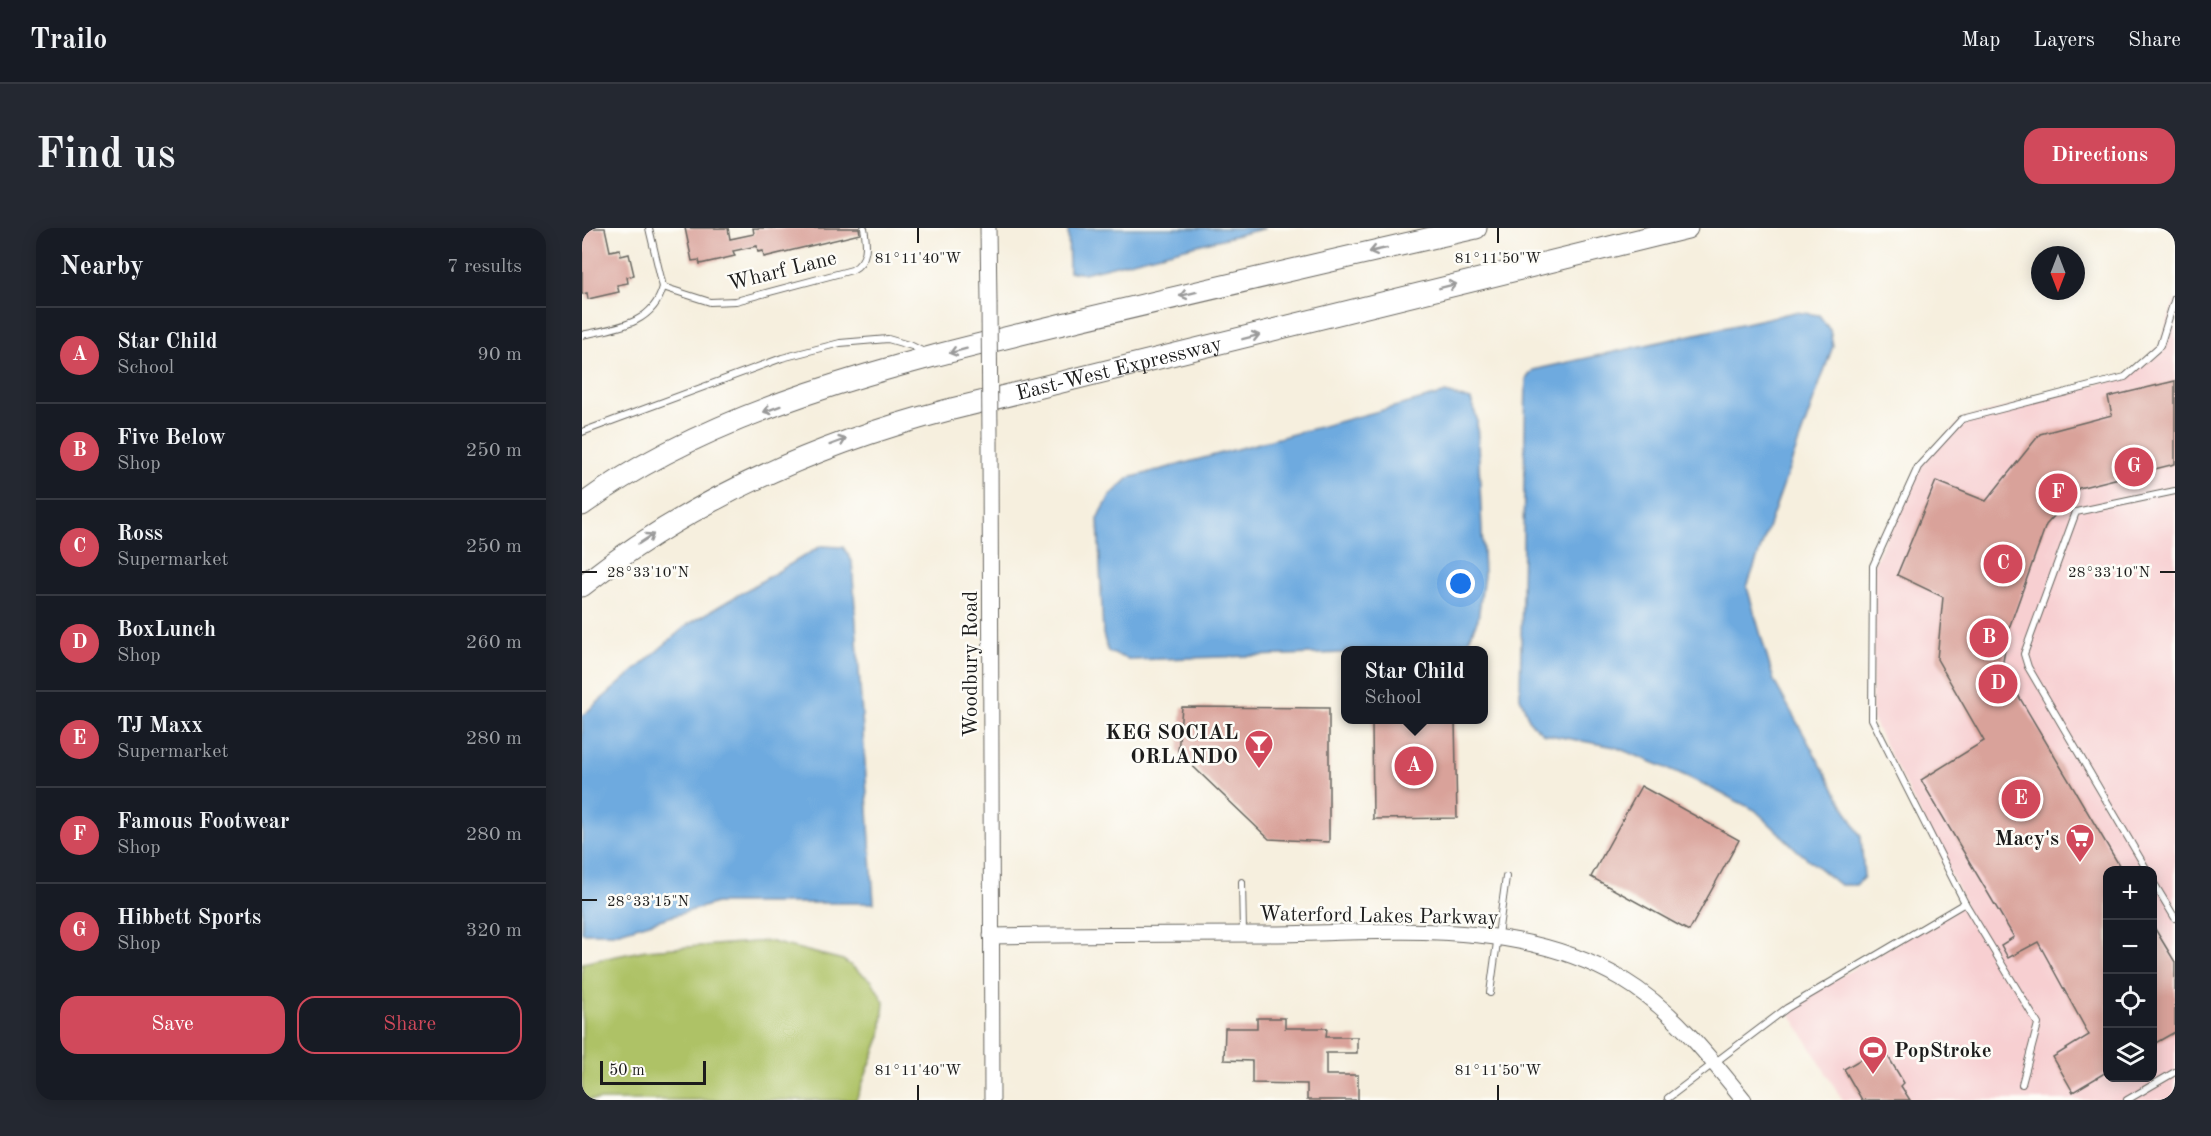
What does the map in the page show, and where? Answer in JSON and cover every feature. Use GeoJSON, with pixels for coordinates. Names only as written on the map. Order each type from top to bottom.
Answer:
{"type":"FeatureCollection","features":[{"type":"Feature","properties":{"kind":"highway"},"geometry":{"type":"LineString","coordinates":[[582,506],[666,453],[741,420],[875,373],[1243,281],[1476,228]]}},
{"type":"Feature","properties":{"kind":"highway","name":"East-West Expressway"},"geometry":{"type":"LineString","coordinates":[[582,586],[641,543],[707,502],[776,468],[849,438],[940,412],[1687,228]]}},
{"type":"Feature","properties":{"kind":"street","name":"Woodbury Road"},"geometry":{"type":"LineString","coordinates":[[988,228],[992,1100]]}},
{"type":"Feature","properties":{"kind":"street","name":"Waterford Lakes Parkway"},"geometry":{"type":"LineString","coordinates":[[991,936],[1407,933],[1496,936],[1561,951],[1622,979],[1663,1010],[1714,1063],[1744,1100]]}},
{"type":"Feature","properties":{"kind":"lane"},"geometry":{"type":"LineString","coordinates":[[582,335],[632,324],[655,305],[663,287],[649,228]]}},
{"type":"Feature","properties":{"kind":"lane","name":"Wharf Lane"},"geometry":{"type":"LineString","coordinates":[[663,287],[710,302],[727,302],[843,273],[858,267],[864,257],[866,246],[864,228]]}},
{"type":"Feature","properties":{"kind":"lane"},"geometry":{"type":"LineString","coordinates":[[2022,1084],[2038,1024],[1965,903],[1872,719],[1873,566],[1918,467],[1962,419],[2125,377],[2160,346],[2175,298]]}},
{"type":"Feature","properties":{"kind":"lane"},"geometry":{"type":"LineString","coordinates":[[582,432],[782,358],[840,343],[888,339],[912,346],[933,357]]}},
{"type":"Feature","properties":{"kind":"lane"},"geometry":{"type":"LineString","coordinates":[[2145,866],[2028,667],[2024,654],[2076,512],[2175,491]]}},
{"type":"Feature","properties":{"kind":"lane"},"geometry":{"type":"LineString","coordinates":[[1490,993],[1496,936],[1506,877]]}},
{"type":"Feature","properties":{"kind":"lane"},"geometry":{"type":"LineString","coordinates":[[1242,882],[1243,934]]}},
{"type":"Feature","properties":{"kind":"lane"},"geometry":{"type":"LineString","coordinates":[[2157,888],[2175,918]]}},
{"type":"Feature","properties":{"kind":"lane"},"geometry":{"type":"LineString","coordinates":[[1668,1098],[1787,1008],[1965,903]]}},
{"type":"Feature","properties":{"kind":"lane"},"geometry":{"type":"LineString","coordinates":[[2127,1100],[2175,1072]]}},
{"type":"Feature","properties":{"kind":"shaded area"},"geometry":{"type":"Polygon","coordinates":[[[2175,298],[2175,1100],[1842,1100],[1787,1008],[1965,903],[1872,719],[1873,566],[1918,467],[1962,419],[2125,377],[2160,346],[2175,298]]]}},
{"type":"Feature","properties":{"kind":"green space"},"geometry":{"type":"Polygon","coordinates":[[[768,941],[843,960],[872,981],[884,1002],[881,1036],[856,1100],[582,1100],[582,963],[646,950],[768,941]]]}},
{"type":"Feature","properties":{"kind":"water"},"geometry":{"type":"Polygon","coordinates":[[[1068,228],[1266,228],[1084,273],[1069,272],[1068,228]]]}},
{"type":"Feature","properties":{"kind":"water"},"geometry":{"type":"Polygon","coordinates":[[[1795,312],[1819,315],[1830,330],[1833,346],[1747,587],[1774,681],[1861,837],[1864,877],[1856,885],[1840,885],[1798,851],[1755,810],[1686,776],[1615,747],[1544,734],[1530,722],[1520,697],[1526,379],[1533,370],[1795,312]]]}},
{"type":"Feature","properties":{"kind":"water"},"geometry":{"type":"Polygon","coordinates":[[[1446,393],[1471,400],[1477,419],[1484,575],[1478,619],[1466,646],[1341,646],[1341,653],[1131,660],[1108,652],[1103,634],[1098,518],[1110,496],[1129,478],[1446,393]]]}},
{"type":"Feature","properties":{"kind":"water"},"geometry":{"type":"Polygon","coordinates":[[[821,546],[843,547],[852,561],[874,903],[716,903],[616,933],[582,933],[582,716],[687,625],[821,546]]]}},
{"type":"Feature","properties":{"kind":"building"},"geometry":{"type":"Polygon","coordinates":[[[582,228],[605,228],[610,251],[620,249],[621,256],[629,254],[634,275],[627,277],[628,283],[617,285],[619,292],[588,299],[587,293],[582,294],[582,228]]]}},
{"type":"Feature","properties":{"kind":"building"},"geometry":{"type":"Polygon","coordinates":[[[685,228],[728,228],[730,239],[754,234],[753,228],[859,228],[860,234],[764,257],[763,251],[758,252],[757,246],[733,251],[735,256],[700,264],[699,260],[692,261],[685,228]]]}},
{"type":"Feature","properties":{"kind":"building"},"geometry":{"type":"Polygon","coordinates":[[[2175,381],[2175,464],[2079,488],[2046,525],[2008,631],[2002,668],[2120,866],[2103,866],[2103,1074],[2073,1092],[2053,1057],[2089,1035],[2038,942],[2008,958],[2001,945],[2014,937],[1921,780],[1984,741],[1937,659],[1943,597],[1897,575],[1936,481],[1986,501],[2040,434],[2112,415],[2108,397],[2175,381]]]}},
{"type":"Feature","properties":{"kind":"building"},"geometry":{"type":"Polygon","coordinates":[[[1182,707],[1329,708],[1329,842],[1269,839],[1178,752],[1182,707]]]}},
{"type":"Feature","properties":{"kind":"building"},"geometry":{"type":"Polygon","coordinates":[[[1372,724],[1455,724],[1457,818],[1373,819],[1372,724]]]}},
{"type":"Feature","properties":{"kind":"building"},"geometry":{"type":"Polygon","coordinates":[[[1641,786],[1739,840],[1689,931],[1591,877],[1641,786]]]}},
{"type":"Feature","properties":{"kind":"building"},"geometry":{"type":"Polygon","coordinates":[[[2157,932],[2175,962],[2175,1032],[2157,1042],[2157,932]]]}},
{"type":"Feature","properties":{"kind":"building"},"geometry":{"type":"Polygon","coordinates":[[[1257,1018],[1285,1018],[1285,1028],[1327,1028],[1326,1037],[1357,1037],[1357,1053],[1326,1053],[1326,1075],[1358,1075],[1358,1100],[1307,1100],[1307,1084],[1252,1083],[1252,1061],[1224,1060],[1225,1028],[1257,1028],[1257,1018]]]}},
{"type":"Feature","properties":{"kind":"building","name":"PopStroke"},"geometry":{"type":"Polygon","coordinates":[[[1886,1053],[1904,1083],[1901,1086],[1910,1100],[1862,1100],[1844,1069],[1863,1058],[1867,1064],[1886,1053]]]}},
{"type":"Feature","properties":{"kind":"place","name":"Hibbett Sports"},"geometry":{"type":"Point","coordinates":[2134,467]}},
{"type":"Feature","properties":{"kind":"place","name":"Famous Footwear"},"geometry":{"type":"Point","coordinates":[2058,493]}},
{"type":"Feature","properties":{"kind":"place","name":"Ross"},"geometry":{"type":"Point","coordinates":[2003,564]}},
{"type":"Feature","properties":{"kind":"place","name":"Five Below"},"geometry":{"type":"Point","coordinates":[1989,638]}},
{"type":"Feature","properties":{"kind":"place","name":"BoxLunch"},"geometry":{"type":"Point","coordinates":[1998,684]}},
{"type":"Feature","properties":{"kind":"place","name":"Star Child"},"geometry":{"type":"Point","coordinates":[1414,766]}},
{"type":"Feature","properties":{"kind":"place","name":"KEG SOCIAL ORLANDO"},"geometry":{"type":"Point","coordinates":[1259,770]}},
{"type":"Feature","properties":{"kind":"place","name":"TJ Maxx"},"geometry":{"type":"Point","coordinates":[2021,799]}},
{"type":"Feature","properties":{"kind":"place","name":"Macy's"},"geometry":{"type":"Point","coordinates":[2080,864]}},
{"type":"Feature","properties":{"kind":"place","name":"PopStroke"},"geometry":{"type":"Point","coordinates":[1873,1076]}}]}
